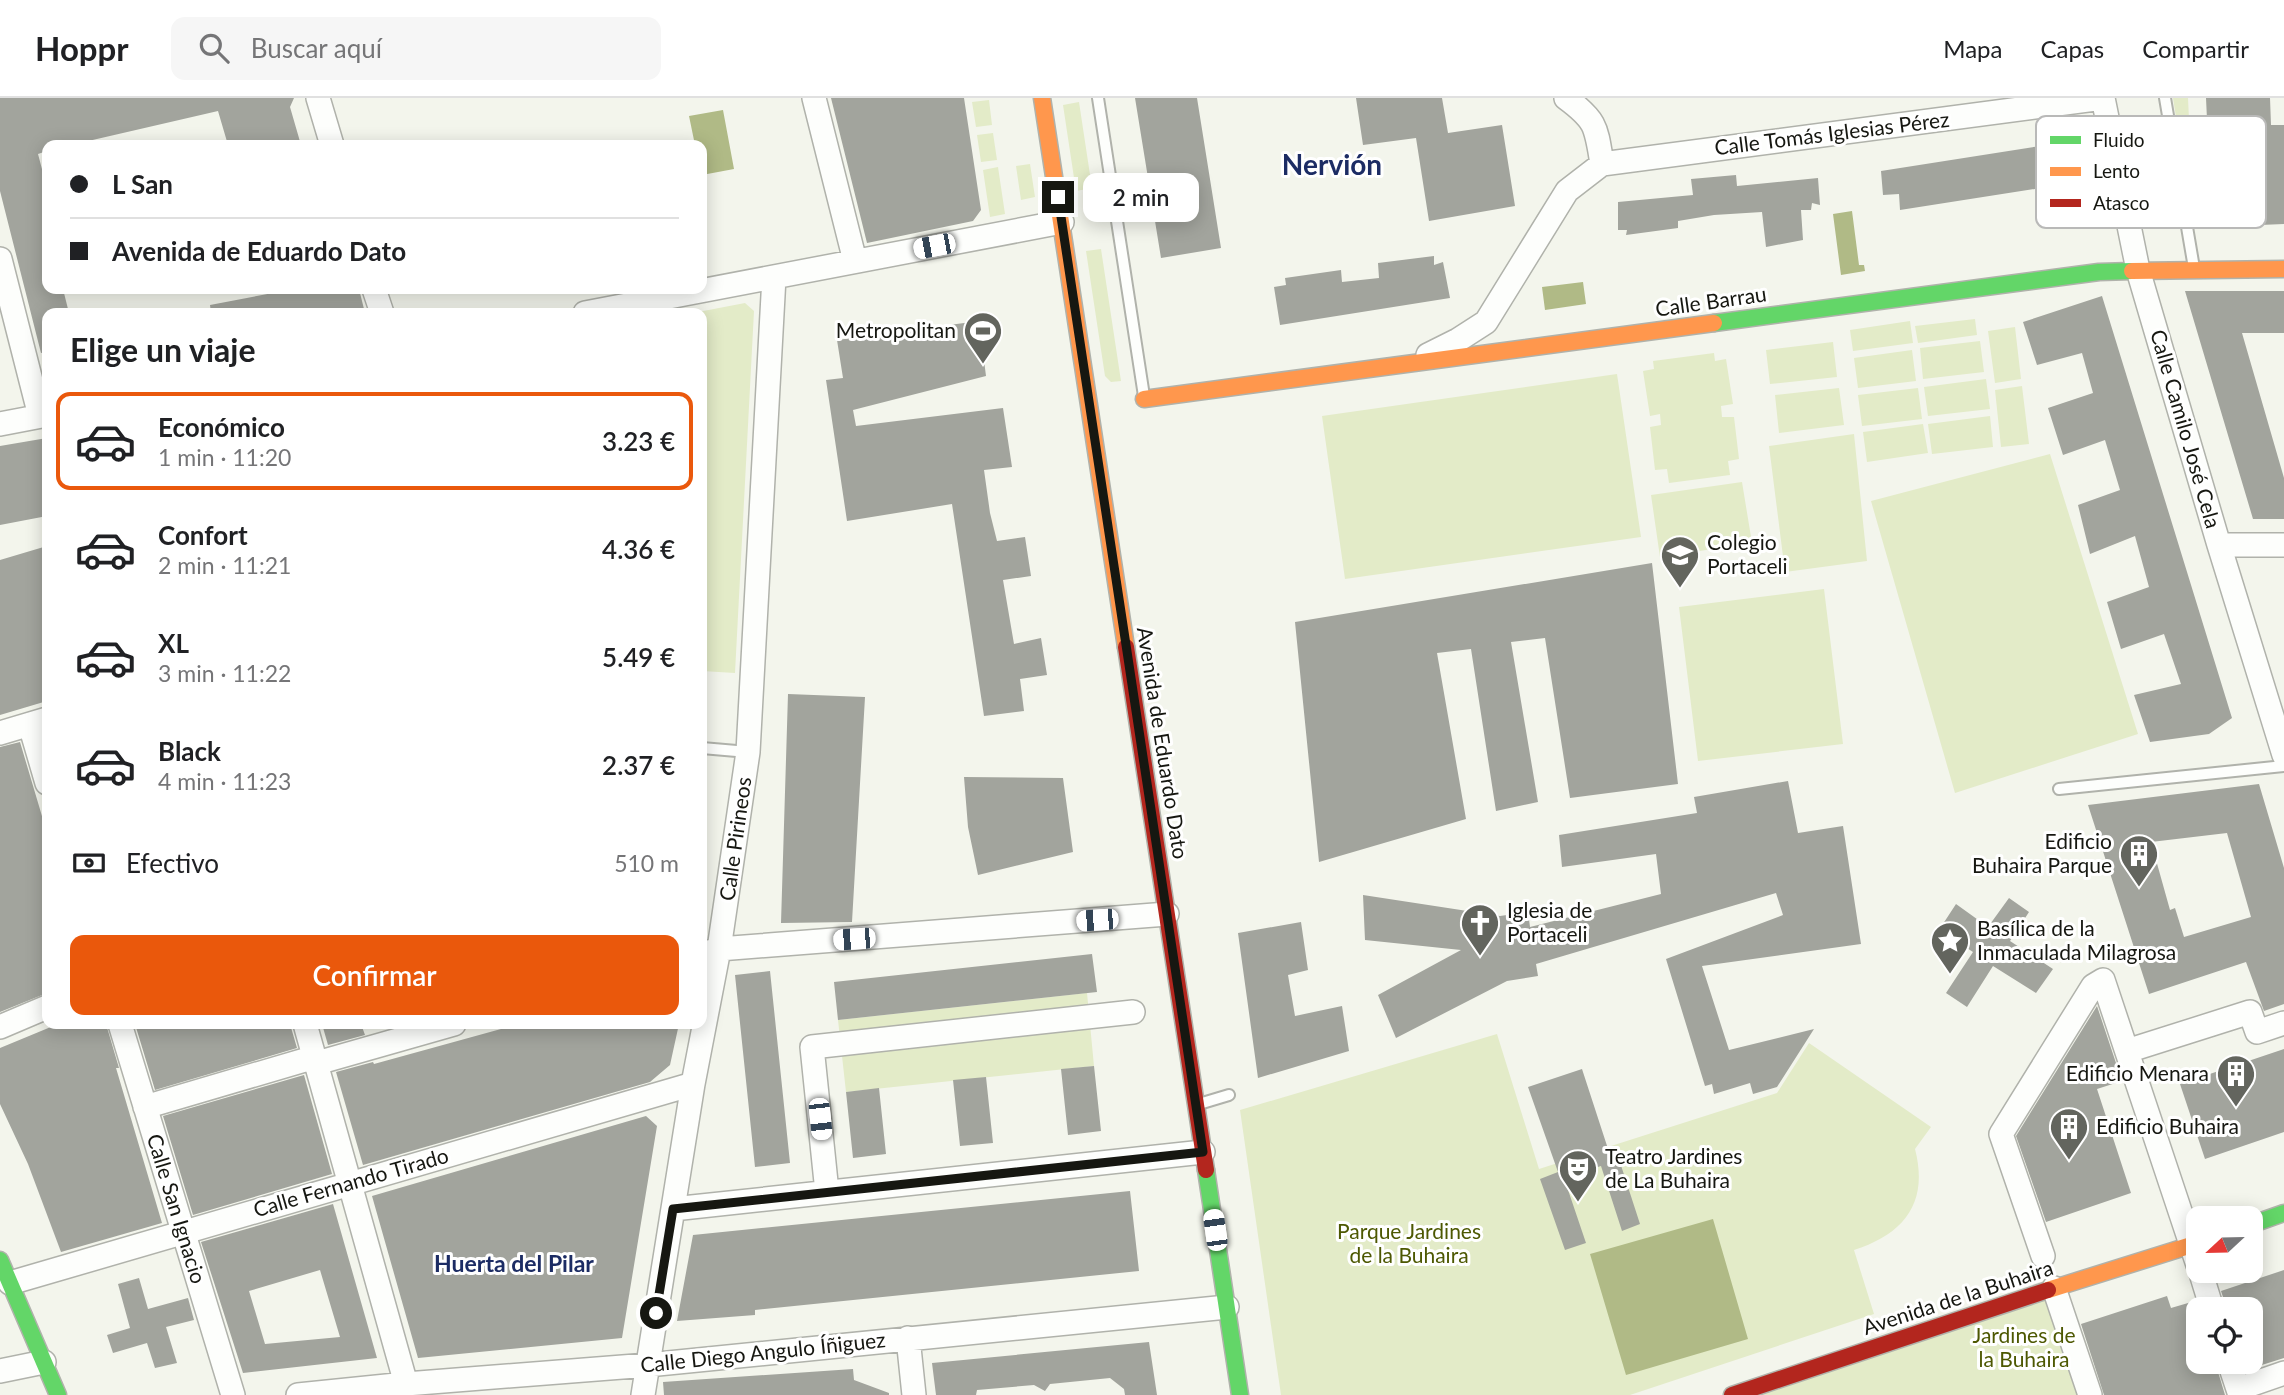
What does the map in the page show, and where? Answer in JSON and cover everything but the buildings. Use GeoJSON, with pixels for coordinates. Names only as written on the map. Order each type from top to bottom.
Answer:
{"type":"FeatureCollection","features":[{"type":"Feature","properties":{"kind":"main road","name":"Avenida de Eduardo Dato"},"geometry":{"type":"LineString","coordinates":[[1042,98],[1240,1395]]}},
{"type":"Feature","properties":{"kind":"main road","name":"Calle Barrau"},"geometry":{"type":"LineString","coordinates":[[1144,399],[2099,272],[2284,268]]}},
{"type":"Feature","properties":{"kind":"main road"},"geometry":{"type":"LineString","coordinates":[[2263,1220],[2284,1213]]}},
{"type":"Feature","properties":{"kind":"main road","name":"Avenida de la Buhaira"},"geometry":{"type":"LineString","coordinates":[[1732,1395],[2054,1288],[2186,1254]]}},
{"type":"Feature","properties":{"kind":"main road"},"geometry":{"type":"LineString","coordinates":[[0,1260],[58,1395]]}},
{"type":"Feature","properties":{"kind":"street"},"geometry":{"type":"LineString","coordinates":[[318,98],[331,140]]}},
{"type":"Feature","properties":{"kind":"street"},"geometry":{"type":"LineString","coordinates":[[814,98],[855,261]]}},
{"type":"Feature","properties":{"kind":"street"},"geometry":{"type":"LineString","coordinates":[[1411,363],[1458,340],[1486,321],[1567,191],[1602,164],[1597,129],[1586,112],[1566,98]]}},
{"type":"Feature","properties":{"kind":"street","name":"Calle Tomás Iglesias Pérez"},"geometry":{"type":"LineString","coordinates":[[1602,164],[2103,98]]}},
{"type":"Feature","properties":{"kind":"street","name":"Calle Camilo José Cela"},"geometry":{"type":"LineString","coordinates":[[2103,98],[2107,116]]}},
{"type":"Feature","properties":{"kind":"street"},"geometry":{"type":"LineString","coordinates":[[707,290],[1062,222]]}},
{"type":"Feature","properties":{"kind":"street","name":"Calle Camilo José Cela"},"geometry":{"type":"LineString","coordinates":[[2129,228],[2138,270],[2284,755]]}},
{"type":"Feature","properties":{"kind":"street"},"geometry":{"type":"LineString","coordinates":[[0,259],[42,408]]}},
{"type":"Feature","properties":{"kind":"street","name":"Calle Pirineos"},"geometry":{"type":"LineString","coordinates":[[707,974],[748,752],[774,277]]}},
{"type":"Feature","properties":{"kind":"street"},"geometry":{"type":"LineString","coordinates":[[611,308],[685,294]]}},
{"type":"Feature","properties":{"kind":"street"},"geometry":{"type":"LineString","coordinates":[[1486,321],[1489,337],[1503,351]]}},
{"type":"Feature","properties":{"kind":"street"},"geometry":{"type":"LineString","coordinates":[[0,424],[42,415]]}},
{"type":"Feature","properties":{"kind":"street"},"geometry":{"type":"LineString","coordinates":[[2219,545],[2284,545]]}},
{"type":"Feature","properties":{"kind":"street"},"geometry":{"type":"LineString","coordinates":[[0,733],[38,722],[42,749]]}},
{"type":"Feature","properties":{"kind":"street"},"geometry":{"type":"LineString","coordinates":[[710,951],[1167,914]]}},
{"type":"Feature","properties":{"kind":"street"},"geometry":{"type":"LineString","coordinates":[[2043,1256],[2001,1134],[2093,986],[2104,980],[2186,1222]]}},
{"type":"Feature","properties":{"kind":"street"},"geometry":{"type":"LineString","coordinates":[[0,1027],[42,1009]]}},
{"type":"Feature","properties":{"kind":"street"},"geometry":{"type":"LineString","coordinates":[[827,1192],[812,1047],[1133,1012]]}},
{"type":"Feature","properties":{"kind":"street"},"geometry":{"type":"LineString","coordinates":[[2127,1051],[2250,1012],[2258,1032],[2284,1023]]}},
{"type":"Feature","properties":{"kind":"street","name":"Calle San Ignacio"},"geometry":{"type":"LineString","coordinates":[[122,1029],[233,1395]]}},
{"type":"Feature","properties":{"kind":"street"},"geometry":{"type":"LineString","coordinates":[[307,1029],[406,1389]]}},
{"type":"Feature","properties":{"kind":"street"},"geometry":{"type":"LineString","coordinates":[[145,1107],[435,1029]]}},
{"type":"Feature","properties":{"kind":"street","name":"Calle Pirineos"},"geometry":{"type":"LineString","coordinates":[[643,1395],[700,1029]]}},
{"type":"Feature","properties":{"kind":"street","name":"Calle Fernando Tirado"},"geometry":{"type":"LineString","coordinates":[[10,1283],[693,1084]]}},
{"type":"Feature","properties":{"kind":"street"},"geometry":{"type":"LineString","coordinates":[[673,1209],[1203,1152]]}},
{"type":"Feature","properties":{"kind":"street"},"geometry":{"type":"LineString","coordinates":[[2054,1288],[2090,1395]]}},
{"type":"Feature","properties":{"kind":"street","name":"Calle Diego Angulo Íñiguez"},"geometry":{"type":"LineString","coordinates":[[298,1395],[406,1389],[1227,1307]]}},
{"type":"Feature","properties":{"kind":"street"},"geometry":{"type":"LineString","coordinates":[[908,1338],[914,1395]]}},
{"type":"Feature","properties":{"kind":"street"},"geometry":{"type":"LineString","coordinates":[[0,1371],[44,1362]]}},
{"type":"Feature","properties":{"kind":"street"},"geometry":{"type":"LineString","coordinates":[[2233,1374],[2239,1392],[2284,1373]]}},
{"type":"Feature","properties":{"kind":"lane"},"geometry":{"type":"LineString","coordinates":[[1098,98],[1144,399]]}},
{"type":"Feature","properties":{"kind":"lane"},"geometry":{"type":"LineString","coordinates":[[2165,98],[2168,116]]}},
{"type":"Feature","properties":{"kind":"lane"},"geometry":{"type":"LineString","coordinates":[[2188,228],[2195,269]]}},
{"type":"Feature","properties":{"kind":"lane"},"geometry":{"type":"LineString","coordinates":[[707,748],[748,752]]}},
{"type":"Feature","properties":{"kind":"lane"},"geometry":{"type":"LineString","coordinates":[[2059,789],[2284,766]]}},
{"type":"Feature","properties":{"kind":"lane"},"geometry":{"type":"LineString","coordinates":[[1196,1105],[1229,1095]]}},
{"type":"Feature","properties":{"kind":"green space"},"geometry":{"type":"Polygon","coordinates":[[[2173,98],[2188,98],[2189,116],[2176,116],[2173,98]]]}},
{"type":"Feature","properties":{"kind":"green space"},"geometry":{"type":"Polygon","coordinates":[[[989,100],[992,125],[976,127],[972,102],[989,100]]]}},
{"type":"Feature","properties":{"kind":"green space"},"geometry":{"type":"Polygon","coordinates":[[[1079,102],[1092,188],[1076,191],[1063,105],[1079,102]]]}},
{"type":"Feature","properties":{"kind":"green space"},"geometry":{"type":"Polygon","coordinates":[[[993,133],[997,160],[981,162],[977,135],[993,133]]]}},
{"type":"Feature","properties":{"kind":"green space"},"geometry":{"type":"Polygon","coordinates":[[[1030,164],[1035,197],[1021,200],[1016,166],[1030,164]]]}},
{"type":"Feature","properties":{"kind":"green space"},"geometry":{"type":"Polygon","coordinates":[[[998,167],[1005,214],[990,217],[983,170],[998,167]]]}},
{"type":"Feature","properties":{"kind":"green space"},"geometry":{"type":"Polygon","coordinates":[[[1101,249],[1121,381],[1111,382],[1105,376],[1086,251],[1101,249]]]}},
{"type":"Feature","properties":{"kind":"green space"},"geometry":{"type":"Polygon","coordinates":[[[745,303],[754,311],[735,673],[707,671],[707,310],[745,303]]]}},
{"type":"Feature","properties":{"kind":"green space"},"geometry":{"type":"Polygon","coordinates":[[[1975,319],[1977,335],[1918,343],[1915,326],[1975,319]]]}},
{"type":"Feature","properties":{"kind":"green space"},"geometry":{"type":"Polygon","coordinates":[[[1910,321],[1913,343],[1853,351],[1850,330],[1910,321]]]}},
{"type":"Feature","properties":{"kind":"green space"},"geometry":{"type":"Polygon","coordinates":[[[2015,327],[2021,379],[1995,383],[1988,331],[2015,327]]]}},
{"type":"Feature","properties":{"kind":"green space"},"geometry":{"type":"Polygon","coordinates":[[[1980,341],[1984,372],[1923,379],[1920,348],[1980,341]]]}},
{"type":"Feature","properties":{"kind":"green space"},"geometry":{"type":"Polygon","coordinates":[[[1833,342],[1837,377],[1770,384],[1766,350],[1833,342]]]}},
{"type":"Feature","properties":{"kind":"green space"},"geometry":{"type":"Polygon","coordinates":[[[1912,350],[1916,381],[1858,388],[1854,358],[1912,350]]]}},
{"type":"Feature","properties":{"kind":"green space"},"geometry":{"type":"Polygon","coordinates":[[[1714,353],[1715,361],[1726,359],[1733,404],[1721,406],[1722,417],[1734,417],[1739,459],[1728,461],[1730,475],[1669,483],[1667,469],[1655,470],[1650,427],[1661,425],[1660,414],[1650,416],[1643,371],[1654,369],[1653,361],[1714,353]]]}},
{"type":"Feature","properties":{"kind":"green space"},"geometry":{"type":"Polygon","coordinates":[[[1617,374],[1641,537],[1345,579],[1322,416],[1617,374]]]}},
{"type":"Feature","properties":{"kind":"green space"},"geometry":{"type":"Polygon","coordinates":[[[1986,379],[1990,409],[1928,416],[1924,387],[1986,379]]]}},
{"type":"Feature","properties":{"kind":"green space"},"geometry":{"type":"Polygon","coordinates":[[[2022,386],[2029,444],[2001,447],[1995,390],[2022,386]]]}},
{"type":"Feature","properties":{"kind":"green space"},"geometry":{"type":"Polygon","coordinates":[[[1839,388],[1844,425],[1779,433],[1775,395],[1839,388]]]}},
{"type":"Feature","properties":{"kind":"green space"},"geometry":{"type":"Polygon","coordinates":[[[1918,388],[1922,419],[1862,426],[1858,395],[1918,388]]]}},
{"type":"Feature","properties":{"kind":"green space"},"geometry":{"type":"Polygon","coordinates":[[[1990,416],[1993,447],[1932,454],[1928,424],[1990,416]]]}},
{"type":"Feature","properties":{"kind":"green space"},"geometry":{"type":"Polygon","coordinates":[[[1923,424],[1928,453],[1867,462],[1863,432],[1923,424]]]}},
{"type":"Feature","properties":{"kind":"green space"},"geometry":{"type":"Polygon","coordinates":[[[1854,434],[1867,561],[1785,572],[1769,446],[1854,434]]]}},
{"type":"Feature","properties":{"kind":"green space"},"geometry":{"type":"Polygon","coordinates":[[[2050,454],[2138,734],[1955,793],[1871,501],[2050,454]]]}},
{"type":"Feature","properties":{"kind":"green space"},"geometry":{"type":"Polygon","coordinates":[[[1742,482],[1752,543],[1660,557],[1651,495],[1742,482]]]}},
{"type":"Feature","properties":{"kind":"green space"},"geometry":{"type":"Polygon","coordinates":[[[1824,589],[1843,744],[1698,761],[1679,607],[1824,589]]]}},
{"type":"Feature","properties":{"kind":"green space"},"geometry":{"type":"Polygon","coordinates":[[[1087,993],[1094,1066],[846,1092],[838,1020],[1087,993]]]}},
{"type":"Feature","properties":{"kind":"green space","name":"Parque Jardines de la Buhaira"},"geometry":{"type":"Polygon","coordinates":[[[1497,1034],[1539,1169],[1777,1093],[1809,1043],[1931,1127],[1915,1149],[1918,1185],[1908,1214],[1887,1235],[1854,1250],[1874,1314],[1630,1395],[1281,1395],[1240,1110],[1497,1034]]]}},
{"type":"Feature","properties":{"kind":"green space","name":"Jardines de la Buhaira"},"geometry":{"type":"Polygon","coordinates":[[[2054,1288],[2090,1395],[1732,1395],[2054,1288]]]}},
{"type":"Feature","properties":{"kind":"shaded area"},"geometry":{"type":"Polygon","coordinates":[[[723,110],[734,169],[707,174],[707,140],[694,140],[689,116],[723,110]]]}},
{"type":"Feature","properties":{"kind":"shaded area"},"geometry":{"type":"Polygon","coordinates":[[[1852,211],[1859,265],[1864,265],[1865,271],[1841,275],[1833,214],[1852,211]]]}},
{"type":"Feature","properties":{"kind":"shaded area"},"geometry":{"type":"Polygon","coordinates":[[[1583,282],[1586,304],[1545,310],[1542,287],[1583,282]]]}},
{"type":"Feature","properties":{"kind":"shaded area"},"geometry":{"type":"Polygon","coordinates":[[[1713,1219],[1748,1339],[1626,1375],[1590,1254],[1713,1219]]]}},
{"type":"Feature","properties":{"kind":"traffic: fast"},"geometry":{"type":"LineString","coordinates":[[1714,323],[2099,272],[2132,271]]}},
{"type":"Feature","properties":{"kind":"traffic: fast"},"geometry":{"type":"LineString","coordinates":[[1206,1170],[1240,1395]]}},
{"type":"Feature","properties":{"kind":"traffic: fast"},"geometry":{"type":"LineString","coordinates":[[2263,1220],[2284,1213]]}},
{"type":"Feature","properties":{"kind":"traffic: fast"},"geometry":{"type":"LineString","coordinates":[[0,1260],[58,1395]]}},
{"type":"Feature","properties":{"kind":"traffic: slow"},"geometry":{"type":"LineString","coordinates":[[1042,98],[1126,647]]}},
{"type":"Feature","properties":{"kind":"traffic: slow"},"geometry":{"type":"LineString","coordinates":[[2132,271],[2284,269]]}},
{"type":"Feature","properties":{"kind":"traffic: slow"},"geometry":{"type":"LineString","coordinates":[[1144,399],[1714,323]]}},
{"type":"Feature","properties":{"kind":"traffic: slow"},"geometry":{"type":"LineString","coordinates":[[2048,1290],[2186,1247]]}},
{"type":"Feature","properties":{"kind":"traffic: jam"},"geometry":{"type":"LineString","coordinates":[[1126,647],[1206,1170]]}},
{"type":"Feature","properties":{"kind":"traffic: jam"},"geometry":{"type":"LineString","coordinates":[[1732,1395],[2048,1290]]}},
{"type":"Feature","properties":{"kind":"place","name":"Metropolitan"},"geometry":{"type":"Point","coordinates":[983,365]}},
{"type":"Feature","properties":{"kind":"place","name":"Colegio Portaceli"},"geometry":{"type":"Point","coordinates":[1680,589]}},
{"type":"Feature","properties":{"kind":"place","name":"Edificio Buhaira Parque"},"geometry":{"type":"Point","coordinates":[2139,888]}},
{"type":"Feature","properties":{"kind":"place","name":"Iglesia de Portaceli"},"geometry":{"type":"Point","coordinates":[1480,957]}},
{"type":"Feature","properties":{"kind":"place","name":"Basílica de la Inmaculada Milagrosa"},"geometry":{"type":"Point","coordinates":[1950,975]}},
{"type":"Feature","properties":{"kind":"place","name":"Edificio Menara"},"geometry":{"type":"Point","coordinates":[2236,1108]}},
{"type":"Feature","properties":{"kind":"place","name":"Edificio Buhaira"},"geometry":{"type":"Point","coordinates":[2069,1161]}},
{"type":"Feature","properties":{"kind":"place","name":"Teatro Jardines de La Buhaira"},"geometry":{"type":"Point","coordinates":[1578,1203]}},
{"type":"Feature","properties":{"kind":"district","name":"Nervión"},"geometry":{"type":"Point","coordinates":[1332,165]}},
{"type":"Feature","properties":{"kind":"district","name":"Huerta del Pilar"},"geometry":{"type":"Point","coordinates":[514,1264]}},
{"type":"Feature","properties":{"kind":"route"},"geometry":{"type":"LineString","coordinates":[[656,1313],[673,1209],[1203,1152],[1058,197]]}}]}
